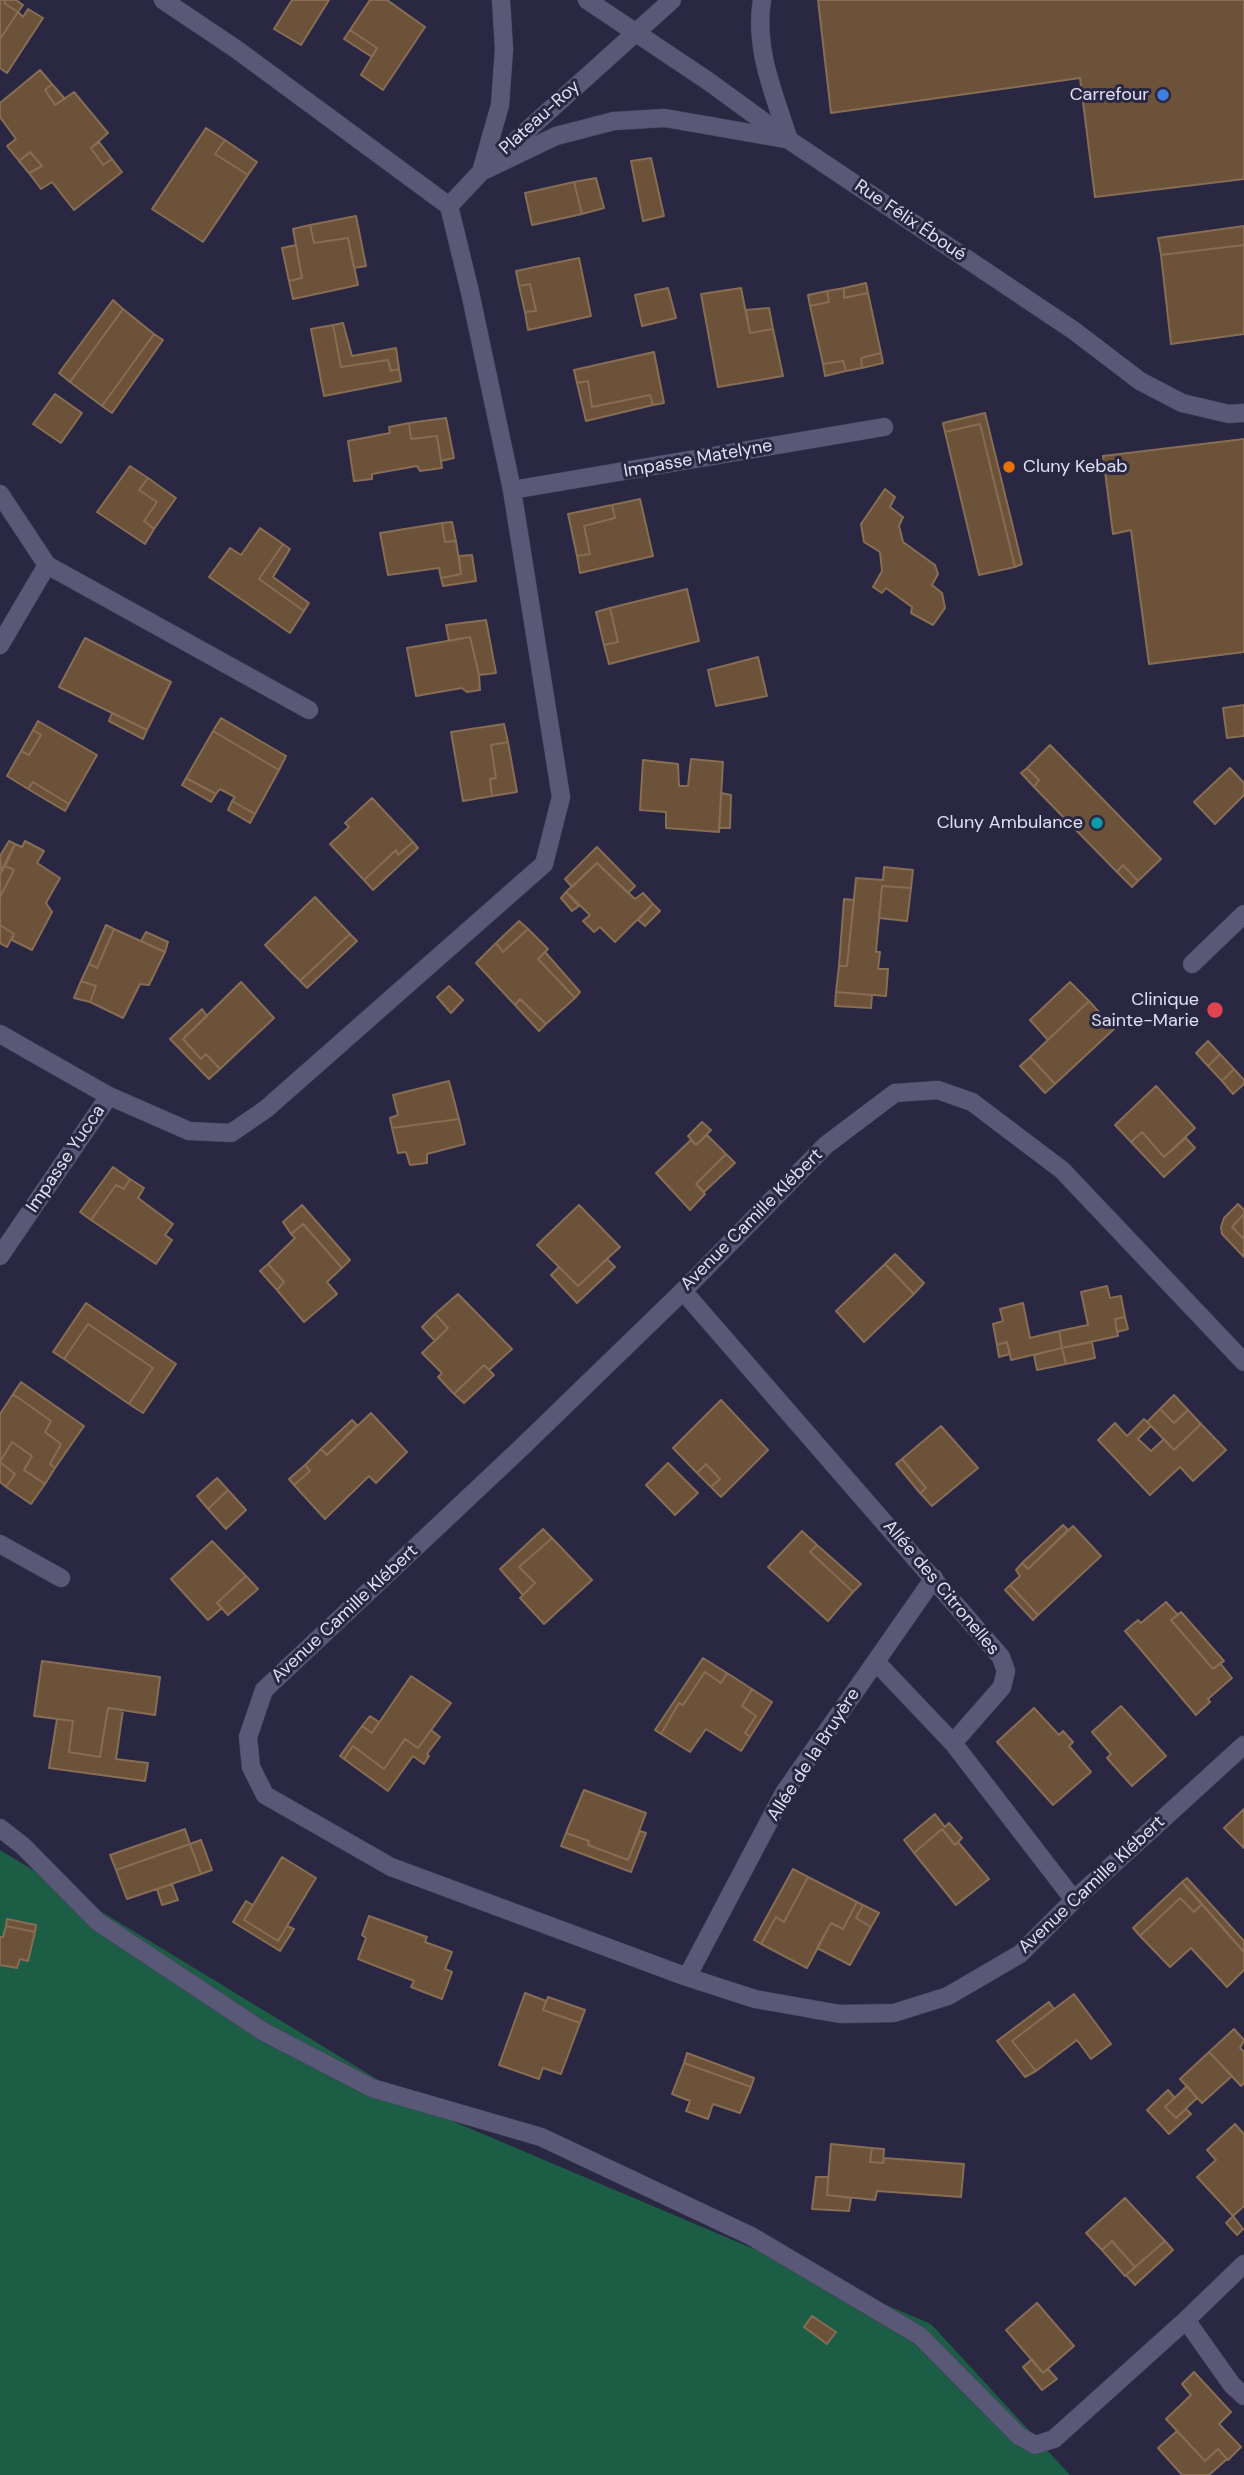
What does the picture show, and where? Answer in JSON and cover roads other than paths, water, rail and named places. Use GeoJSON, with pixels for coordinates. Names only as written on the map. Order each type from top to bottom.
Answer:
{"type":"FeatureCollection","features":[{"type":"Feature","properties":{"kind":"street"},"geometry":{"type":"LineString","coordinates":[[0,1034],[108,1096],[189,1130],[231,1133],[266,1109],[544,864],[561,797],[512,490],[449,206],[236,49],[163,0]]}},
{"type":"Feature","properties":{"kind":"street"},"geometry":{"type":"LineString","coordinates":[[481,172],[500,105],[504,49],[501,0]]}},
{"type":"Feature","properties":{"kind":"street","name":"Rue Félix Éboué"},"geometry":{"type":"LineString","coordinates":[[587,0],[1073,330],[1140,381],[1182,403],[1229,414],[1244,413]]}},
{"type":"Feature","properties":{"kind":"street","name":"Plateau-Roy"},"geometry":{"type":"LineString","coordinates":[[449,206],[481,172],[672,0]]}},
{"type":"Feature","properties":{"kind":"street"},"geometry":{"type":"LineString","coordinates":[[481,172],[556,136],[614,121],[665,118],[789,139],[763,59],[759,22],[762,0]]}},
{"type":"Feature","properties":{"kind":"street","name":"Impasse Matelyne"},"geometry":{"type":"LineString","coordinates":[[512,490],[884,428]]}},
{"type":"Feature","properties":{"kind":"street"},"geometry":{"type":"LineString","coordinates":[[0,494],[47,565],[309,710]]}},
{"type":"Feature","properties":{"kind":"street"},"geometry":{"type":"LineString","coordinates":[[0,645],[47,565]]}},
{"type":"Feature","properties":{"kind":"street"},"geometry":{"type":"LineString","coordinates":[[1192,964],[1244,914]]}},
{"type":"Feature","properties":{"kind":"street","name":"Avenue Camille Klébert"},"geometry":{"type":"LineString","coordinates":[[1244,1362],[1062,1170],[972,1102],[937,1090],[895,1093],[826,1145],[512,1457],[264,1690],[248,1737],[251,1767],[265,1795],[391,1867],[687,1977],[755,1999],[840,2014],[894,2013],[948,1996],[1020,1954],[1074,1900],[1244,1745]]}},
{"type":"Feature","properties":{"kind":"street","name":"Impasse Yucca"},"geometry":{"type":"LineString","coordinates":[[0,1256],[108,1096]]}},
{"type":"Feature","properties":{"kind":"street","name":"Allée des Citronelles"},"geometry":{"type":"LineString","coordinates":[[683,1290],[1001,1657],[1006,1671],[1002,1687],[953,1743]]}},
{"type":"Feature","properties":{"kind":"street"},"geometry":{"type":"LineString","coordinates":[[0,1544],[61,1578]]}},
{"type":"Feature","properties":{"kind":"street","name":"Allée de la Bruyère"},"geometry":{"type":"LineString","coordinates":[[687,1977],[784,1793],[934,1578]]}},
{"type":"Feature","properties":{"kind":"street"},"geometry":{"type":"LineString","coordinates":[[876,1662],[953,1743],[1074,1900]]}},
{"type":"Feature","properties":{"kind":"street"},"geometry":{"type":"LineString","coordinates":[[0,1828],[23,1846],[98,1922],[264,2032],[372,2088],[541,2137],[751,2236],[920,2336],[1020,2436],[1035,2445],[1054,2439],[1244,2264]]}},
{"type":"Feature","properties":{"kind":"street"},"geometry":{"type":"LineString","coordinates":[[1186,2320],[1232,2385],[1244,2396]]}},
{"type":"Feature","properties":{"kind":"place","name":"Carrefour"},"geometry":{"type":"Point","coordinates":[1163,95]}},
{"type":"Feature","properties":{"kind":"place","name":"Cluny Kebab"},"geometry":{"type":"Point","coordinates":[1009,467]}},
{"type":"Feature","properties":{"kind":"place","name":"Cluny Ambulance"},"geometry":{"type":"Point","coordinates":[1097,823]}},
{"type":"Feature","properties":{"kind":"place","name":"Clinique Sainte-Marie"},"geometry":{"type":"Point","coordinates":[1215,1010]}}]}
